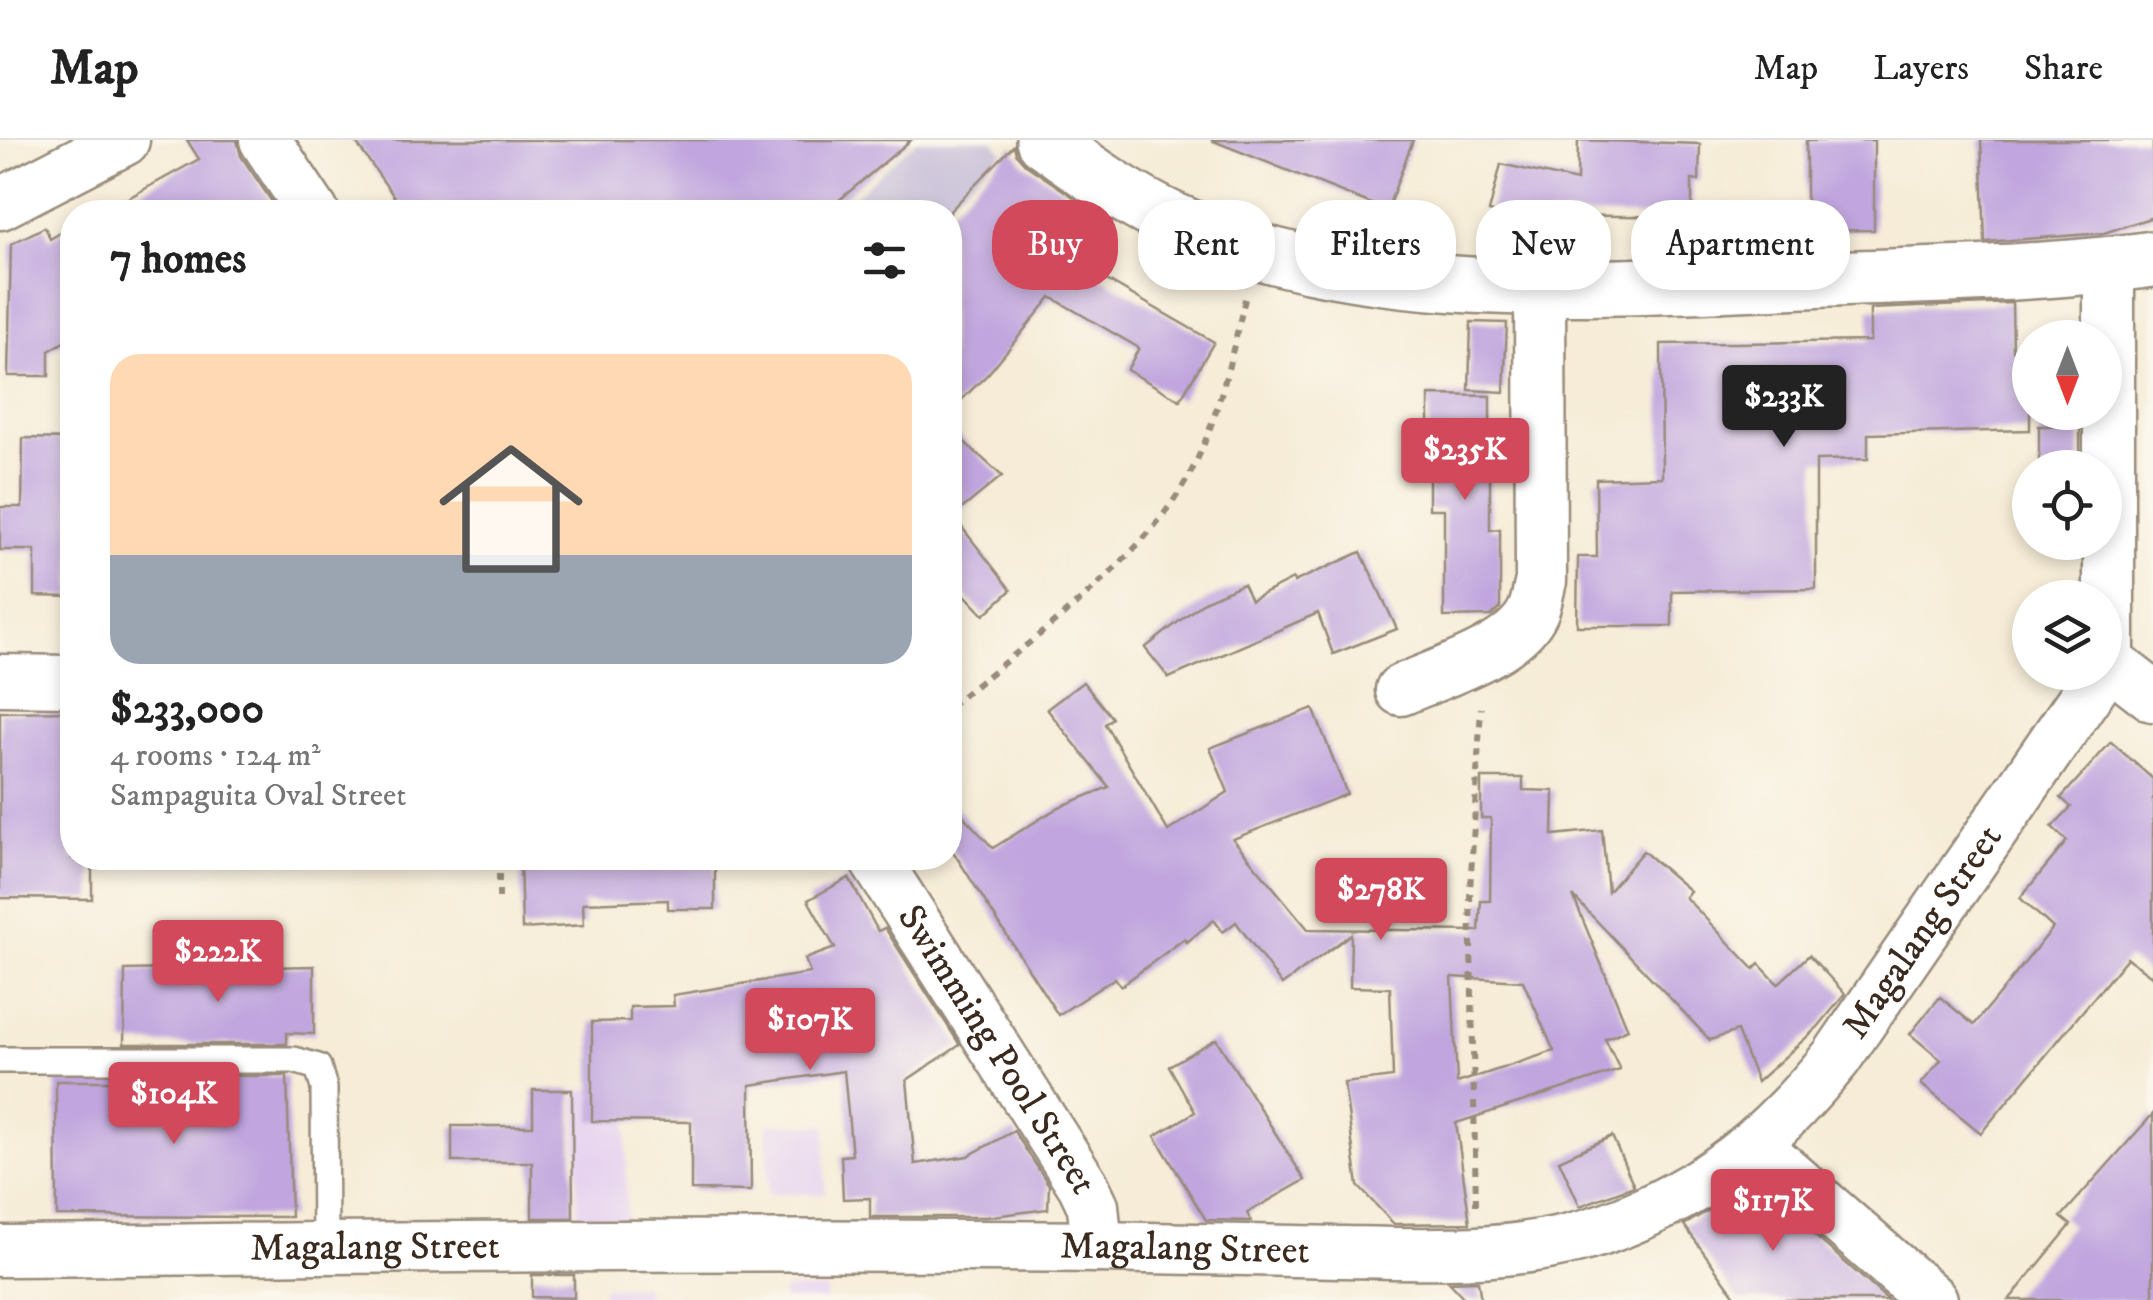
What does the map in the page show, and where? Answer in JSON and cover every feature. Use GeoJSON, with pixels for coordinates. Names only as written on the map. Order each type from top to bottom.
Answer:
{"type":"FeatureCollection","features":[{"type":"Feature","properties":{"kind":"street"},"geometry":{"type":"LineString","coordinates":[[0,204],[124,140]]}},
{"type":"Feature","properties":{"kind":"street"},"geometry":{"type":"LineString","coordinates":[[264,140],[306,200]]}},
{"type":"Feature","properties":{"kind":"street"},"geometry":{"type":"LineString","coordinates":[[1044,140],[1138,200]]}},
{"type":"Feature","properties":{"kind":"street"},"geometry":{"type":"LineString","coordinates":[[1275,254],[1342,271],[1476,283]]}},
{"type":"Feature","properties":{"kind":"street"},"geometry":{"type":"LineString","coordinates":[[1611,285],[2131,262],[2111,580]]}},
{"type":"Feature","properties":{"kind":"street"},"geometry":{"type":"LineString","coordinates":[[1401,690],[1515,635],[1532,613],[1541,581],[1540,290]]}},
{"type":"Feature","properties":{"kind":"street"},"geometry":{"type":"LineString","coordinates":[[2122,677],[2153,696]]}},
{"type":"Feature","properties":{"kind":"street"},"geometry":{"type":"LineString","coordinates":[[0,680],[60,681]]}},
{"type":"Feature","properties":{"kind":"street","name":"Magalang Street"},"geometry":{"type":"LineString","coordinates":[[0,1250],[1098,1247],[1426,1254],[1542,1245],[1609,1228],[1726,1168],[1756,1146],[1804,1097],[1836,1058],[2089,690]]}},
{"type":"Feature","properties":{"kind":"street","name":"Swimming Pool Street"},"geometry":{"type":"LineString","coordinates":[[882,870],[1083,1185],[1093,1206],[1098,1247]]}},
{"type":"Feature","properties":{"kind":"street"},"geometry":{"type":"LineString","coordinates":[[1756,1146],[1932,1300]]}},
{"type":"Feature","properties":{"kind":"lane"},"geometry":{"type":"LineString","coordinates":[[0,1060],[294,1060],[318,1066],[324,1088],[325,1248]]}},
{"type":"Feature","properties":{"kind":"path"},"geometry":{"type":"LineString","coordinates":[[962,696],[1107,573],[1157,522],[1179,490],[1208,432],[1247,290]]}},
{"type":"Feature","properties":{"kind":"path"},"geometry":{"type":"LineString","coordinates":[[1477,1252],[1470,890],[1486,652]]}},
{"type":"Feature","properties":{"kind":"path"},"geometry":{"type":"LineString","coordinates":[[499,870],[499,900]]}},
{"type":"Feature","properties":{"kind":"shaded area"},"geometry":{"type":"Polygon","coordinates":[[[917,140],[992,140],[1003,152],[949,200],[850,200],[917,140]]]}},
{"type":"Feature","properties":{"kind":"shaded area"},"geometry":{"type":"Polygon","coordinates":[[[576,1090],[627,1092],[626,1229],[578,1229],[576,1090]]]}},
{"type":"Feature","properties":{"kind":"shaded area"},"geometry":{"type":"Polygon","coordinates":[[[768,1124],[826,1125],[825,1194],[768,1194],[768,1124]]]}},
{"type":"Feature","properties":{"kind":"shaded area"},"geometry":{"type":"Polygon","coordinates":[[[646,1286],[646,1300],[603,1300],[602,1287],[646,1286]]]}},
{"type":"Feature","properties":{"kind":"shaded area"},"geometry":{"type":"Polygon","coordinates":[[[783,1289],[826,1289],[826,1300],[783,1300],[783,1289]]]}},
{"type":"Feature","properties":{"kind":"building"},"geometry":{"type":"Polygon","coordinates":[[[187,140],[237,140],[241,156],[271,200],[125,200],[199,159],[187,140]]]}},
{"type":"Feature","properties":{"kind":"building"},"geometry":{"type":"Polygon","coordinates":[[[354,140],[911,140],[839,200],[396,200],[354,140]]]}},
{"type":"Feature","properties":{"kind":"building"},"geometry":{"type":"Polygon","coordinates":[[[1211,140],[1413,140],[1391,200],[1362,200],[1211,140]]]}},
{"type":"Feature","properties":{"kind":"building"},"geometry":{"type":"Polygon","coordinates":[[[1578,140],[1700,144],[1699,181],[1692,180],[1692,200],[1631,200],[1631,216],[1611,216],[1611,200],[1492,200],[1501,164],[1577,181],[1578,140]]]}},
{"type":"Feature","properties":{"kind":"building"},"geometry":{"type":"Polygon","coordinates":[[[1874,140],[1874,230],[1850,230],[1850,200],[1806,200],[1806,141],[1874,140]]]}},
{"type":"Feature","properties":{"kind":"building"},"geometry":{"type":"Polygon","coordinates":[[[1981,140],[2153,140],[2153,217],[2104,233],[1985,242],[1981,140]]]}},
{"type":"Feature","properties":{"kind":"building"},"geometry":{"type":"Polygon","coordinates":[[[1014,145],[1026,165],[1078,200],[992,200],[992,290],[1118,290],[1118,287],[1214,342],[1180,400],[1127,370],[1139,348],[1051,297],[988,374],[962,399],[962,200],[1014,145]]]}},
{"type":"Feature","properties":{"kind":"building"},"geometry":{"type":"Polygon","coordinates":[[[45,227],[50,239],[60,233],[60,344],[49,351],[49,376],[8,376],[11,244],[45,227]]]}},
{"type":"Feature","properties":{"kind":"building"},"geometry":{"type":"Polygon","coordinates":[[[2012,303],[2012,430],[2030,430],[1868,434],[1868,459],[1816,460],[1816,589],[1672,591],[1672,626],[1577,626],[1578,557],[1597,557],[1596,479],[1662,477],[1661,344],[1870,341],[1870,309],[2012,303]]]}},
{"type":"Feature","properties":{"kind":"building"},"geometry":{"type":"Polygon","coordinates":[[[1471,322],[1507,323],[1504,392],[1469,390],[1471,322]]]}},
{"type":"Feature","properties":{"kind":"building"},"geometry":{"type":"Polygon","coordinates":[[[1429,395],[1490,396],[1490,530],[1500,529],[1500,608],[1491,616],[1444,617],[1444,509],[1429,509],[1429,395]]]}},
{"type":"Feature","properties":{"kind":"building"},"geometry":{"type":"Polygon","coordinates":[[[2039,430],[2080,430],[2080,450],[2039,450],[2039,430]]]}},
{"type":"Feature","properties":{"kind":"building"},"geometry":{"type":"Polygon","coordinates":[[[23,438],[60,439],[60,597],[35,596],[35,550],[0,550],[0,507],[22,507],[23,438]]]}},
{"type":"Feature","properties":{"kind":"building"},"geometry":{"type":"Polygon","coordinates":[[[962,440],[1002,476],[962,509],[962,440]]]}},
{"type":"Feature","properties":{"kind":"building"},"geometry":{"type":"Polygon","coordinates":[[[962,527],[1011,590],[984,615],[962,592],[962,527]]]}},
{"type":"Feature","properties":{"kind":"building"},"geometry":{"type":"Polygon","coordinates":[[[1361,552],[1397,629],[1333,654],[1318,613],[1169,678],[1145,648],[1206,600],[1243,584],[1251,600],[1361,552]]]}},
{"type":"Feature","properties":{"kind":"building"},"geometry":{"type":"Polygon","coordinates":[[[1083,682],[1112,718],[1105,724],[1168,831],[1228,792],[1210,748],[1313,708],[1347,794],[1233,839],[1308,929],[1479,931],[1481,901],[1490,901],[1491,818],[1481,818],[1481,778],[1523,778],[1523,790],[1554,791],[1553,835],[1602,830],[1608,892],[1643,851],[1690,891],[1685,897],[1754,969],[1759,964],[1778,984],[1809,955],[1845,994],[1818,1027],[1757,1082],[1737,1031],[1710,1040],[1573,896],[1628,1029],[1605,1039],[1620,1070],[1456,1123],[1470,1223],[1394,1224],[1358,1186],[1344,1083],[1393,1077],[1390,988],[1350,987],[1351,934],[1282,985],[1236,922],[1223,932],[1214,920],[1121,986],[1115,978],[1058,1015],[962,866],[962,815],[993,848],[1059,807],[1109,787],[1047,709],[1083,682]],[[1452,977],[1457,1083],[1554,1051],[1523,981],[1452,977]]]}},
{"type":"Feature","properties":{"kind":"building"},"geometry":{"type":"Polygon","coordinates":[[[60,711],[60,870],[92,870],[92,899],[0,898],[0,712],[60,711]]]}},
{"type":"Feature","properties":{"kind":"building"},"geometry":{"type":"Polygon","coordinates":[[[2111,742],[2153,779],[2153,977],[2127,958],[1981,1133],[1921,1084],[1941,1060],[1910,1034],[1940,997],[1974,1025],[2053,928],[2020,898],[2067,841],[2052,827],[2071,807],[2061,798],[2111,742]]]}},
{"type":"Feature","properties":{"kind":"building"},"geometry":{"type":"Polygon","coordinates":[[[520,870],[715,870],[715,909],[668,909],[668,900],[583,903],[584,925],[522,929],[520,870]]]}},
{"type":"Feature","properties":{"kind":"building"},"geometry":{"type":"Polygon","coordinates":[[[849,878],[878,931],[885,928],[960,1045],[907,1080],[915,1164],[968,1156],[1014,1131],[1049,1185],[1048,1209],[986,1217],[870,1217],[870,1198],[843,1199],[841,1156],[852,1155],[844,1071],[750,1085],[751,1191],[691,1190],[691,1122],[592,1121],[592,1022],[630,1021],[630,1007],[674,1006],[673,995],[810,973],[805,959],[835,948],[808,900],[849,878]]]}},
{"type":"Feature","properties":{"kind":"building"},"geometry":{"type":"Polygon","coordinates":[[[314,966],[314,1034],[287,1033],[287,1044],[124,1044],[125,970],[314,966]]]}},
{"type":"Feature","properties":{"kind":"building"},"geometry":{"type":"Polygon","coordinates":[[[1216,1039],[1305,1180],[1247,1213],[1251,1221],[1206,1220],[1155,1136],[1195,1112],[1169,1066],[1216,1039]]]}},
{"type":"Feature","properties":{"kind":"building"},"geometry":{"type":"Polygon","coordinates":[[[124,1076],[287,1076],[291,1217],[57,1216],[56,1081],[124,1081],[124,1076]]]}},
{"type":"Feature","properties":{"kind":"building"},"geometry":{"type":"Polygon","coordinates":[[[533,1090],[572,1090],[573,1218],[532,1218],[532,1162],[452,1162],[452,1126],[533,1126],[533,1090]]]}},
{"type":"Feature","properties":{"kind":"building"},"geometry":{"type":"Polygon","coordinates":[[[2153,1114],[2153,1300],[2009,1300],[2071,1225],[2061,1217],[2153,1114]]]}},
{"type":"Feature","properties":{"kind":"building"},"geometry":{"type":"Polygon","coordinates":[[[1612,1136],[1634,1186],[1580,1206],[1559,1160],[1612,1136]]]}},
{"type":"Feature","properties":{"kind":"building"},"geometry":{"type":"Polygon","coordinates":[[[1758,1186],[1888,1300],[1738,1300],[1684,1225],[1731,1197],[1734,1203],[1758,1186]]]}},
{"type":"Feature","properties":{"kind":"building"},"geometry":{"type":"Polygon","coordinates":[[[532,1275],[574,1275],[574,1298],[532,1297],[532,1275]]]}},
{"type":"Feature","properties":{"kind":"building"},"geometry":{"type":"Polygon","coordinates":[[[1478,1281],[1481,1300],[1466,1300],[1449,1282],[1478,1281]]]}}]}
